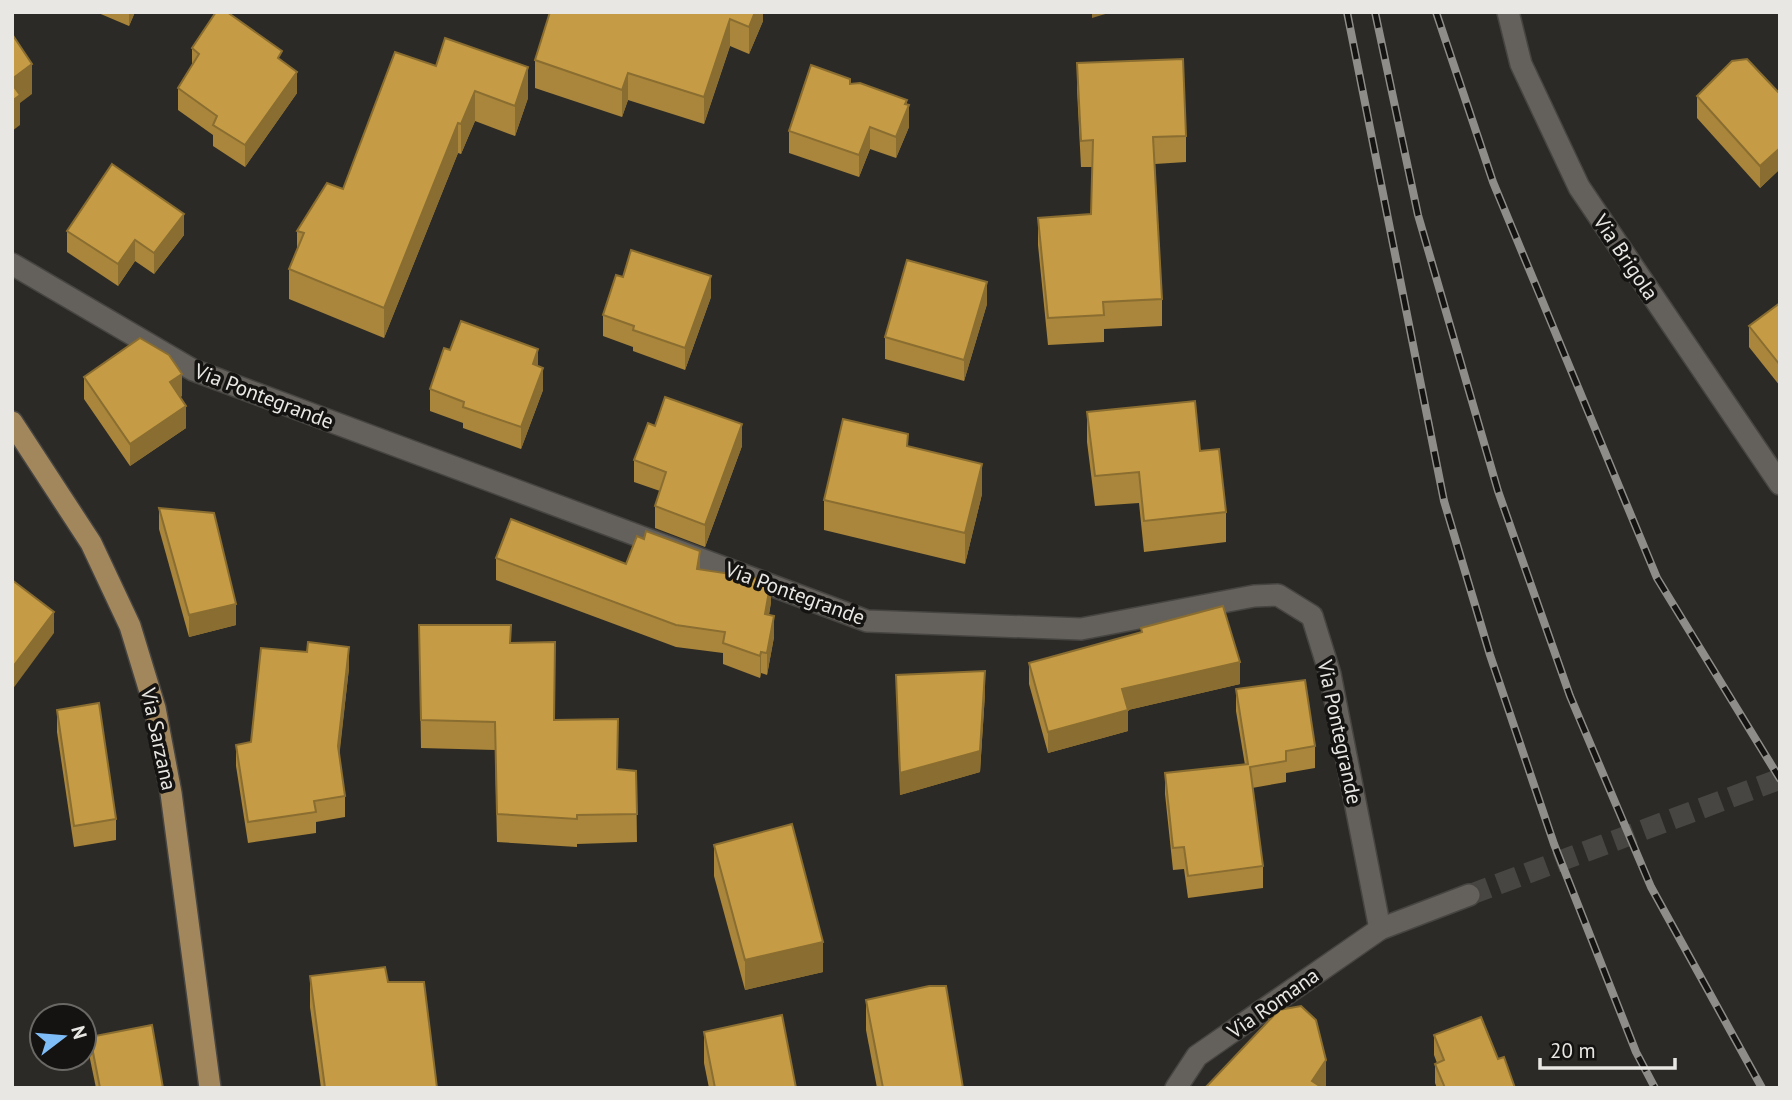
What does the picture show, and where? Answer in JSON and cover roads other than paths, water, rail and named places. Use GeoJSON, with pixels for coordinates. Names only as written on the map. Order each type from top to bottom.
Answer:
{"type":"FeatureCollection","features":[{"type":"Feature","properties":{"kind":"main road","name":"Via Sarzana"},"geometry":{"type":"LineString","coordinates":[[12,422],[91,543],[130,626],[155,708],[171,793],[210,1088]]}},
{"type":"Feature","properties":{"kind":"street","name":"Via Brigola"},"geometry":{"type":"LineString","coordinates":[[1508,12],[1521,64],[1579,187],[1780,484]]}},
{"type":"Feature","properties":{"kind":"street","name":"Via Pontegrande"},"geometry":{"type":"LineString","coordinates":[[12,264],[193,370],[867,621],[1081,629],[1254,596],[1278,595],[1312,616],[1330,674],[1380,929]]}},
{"type":"Feature","properties":{"kind":"street","name":"Via Romana"},"geometry":{"type":"LineString","coordinates":[[1176,1088],[1197,1056],[1380,929],[1469,895]]}},
{"type":"Feature","properties":{"kind":"tunnel"},"geometry":{"type":"LineString","coordinates":[[1469,895],[1780,779]]}},
{"type":"Feature","properties":{"kind":"railway"},"geometry":{"type":"LineString","coordinates":[[1347,12],[1444,501],[1490,655],[1554,844],[1636,1052],[1655,1088]]}},
{"type":"Feature","properties":{"kind":"railway"},"geometry":{"type":"LineString","coordinates":[[1375,12],[1418,215],[1498,491],[1570,696],[1651,887],[1762,1088]]}},
{"type":"Feature","properties":{"kind":"railway"},"geometry":{"type":"LineString","coordinates":[[1436,12],[1493,182],[1657,578],[1780,779]]}}]}
